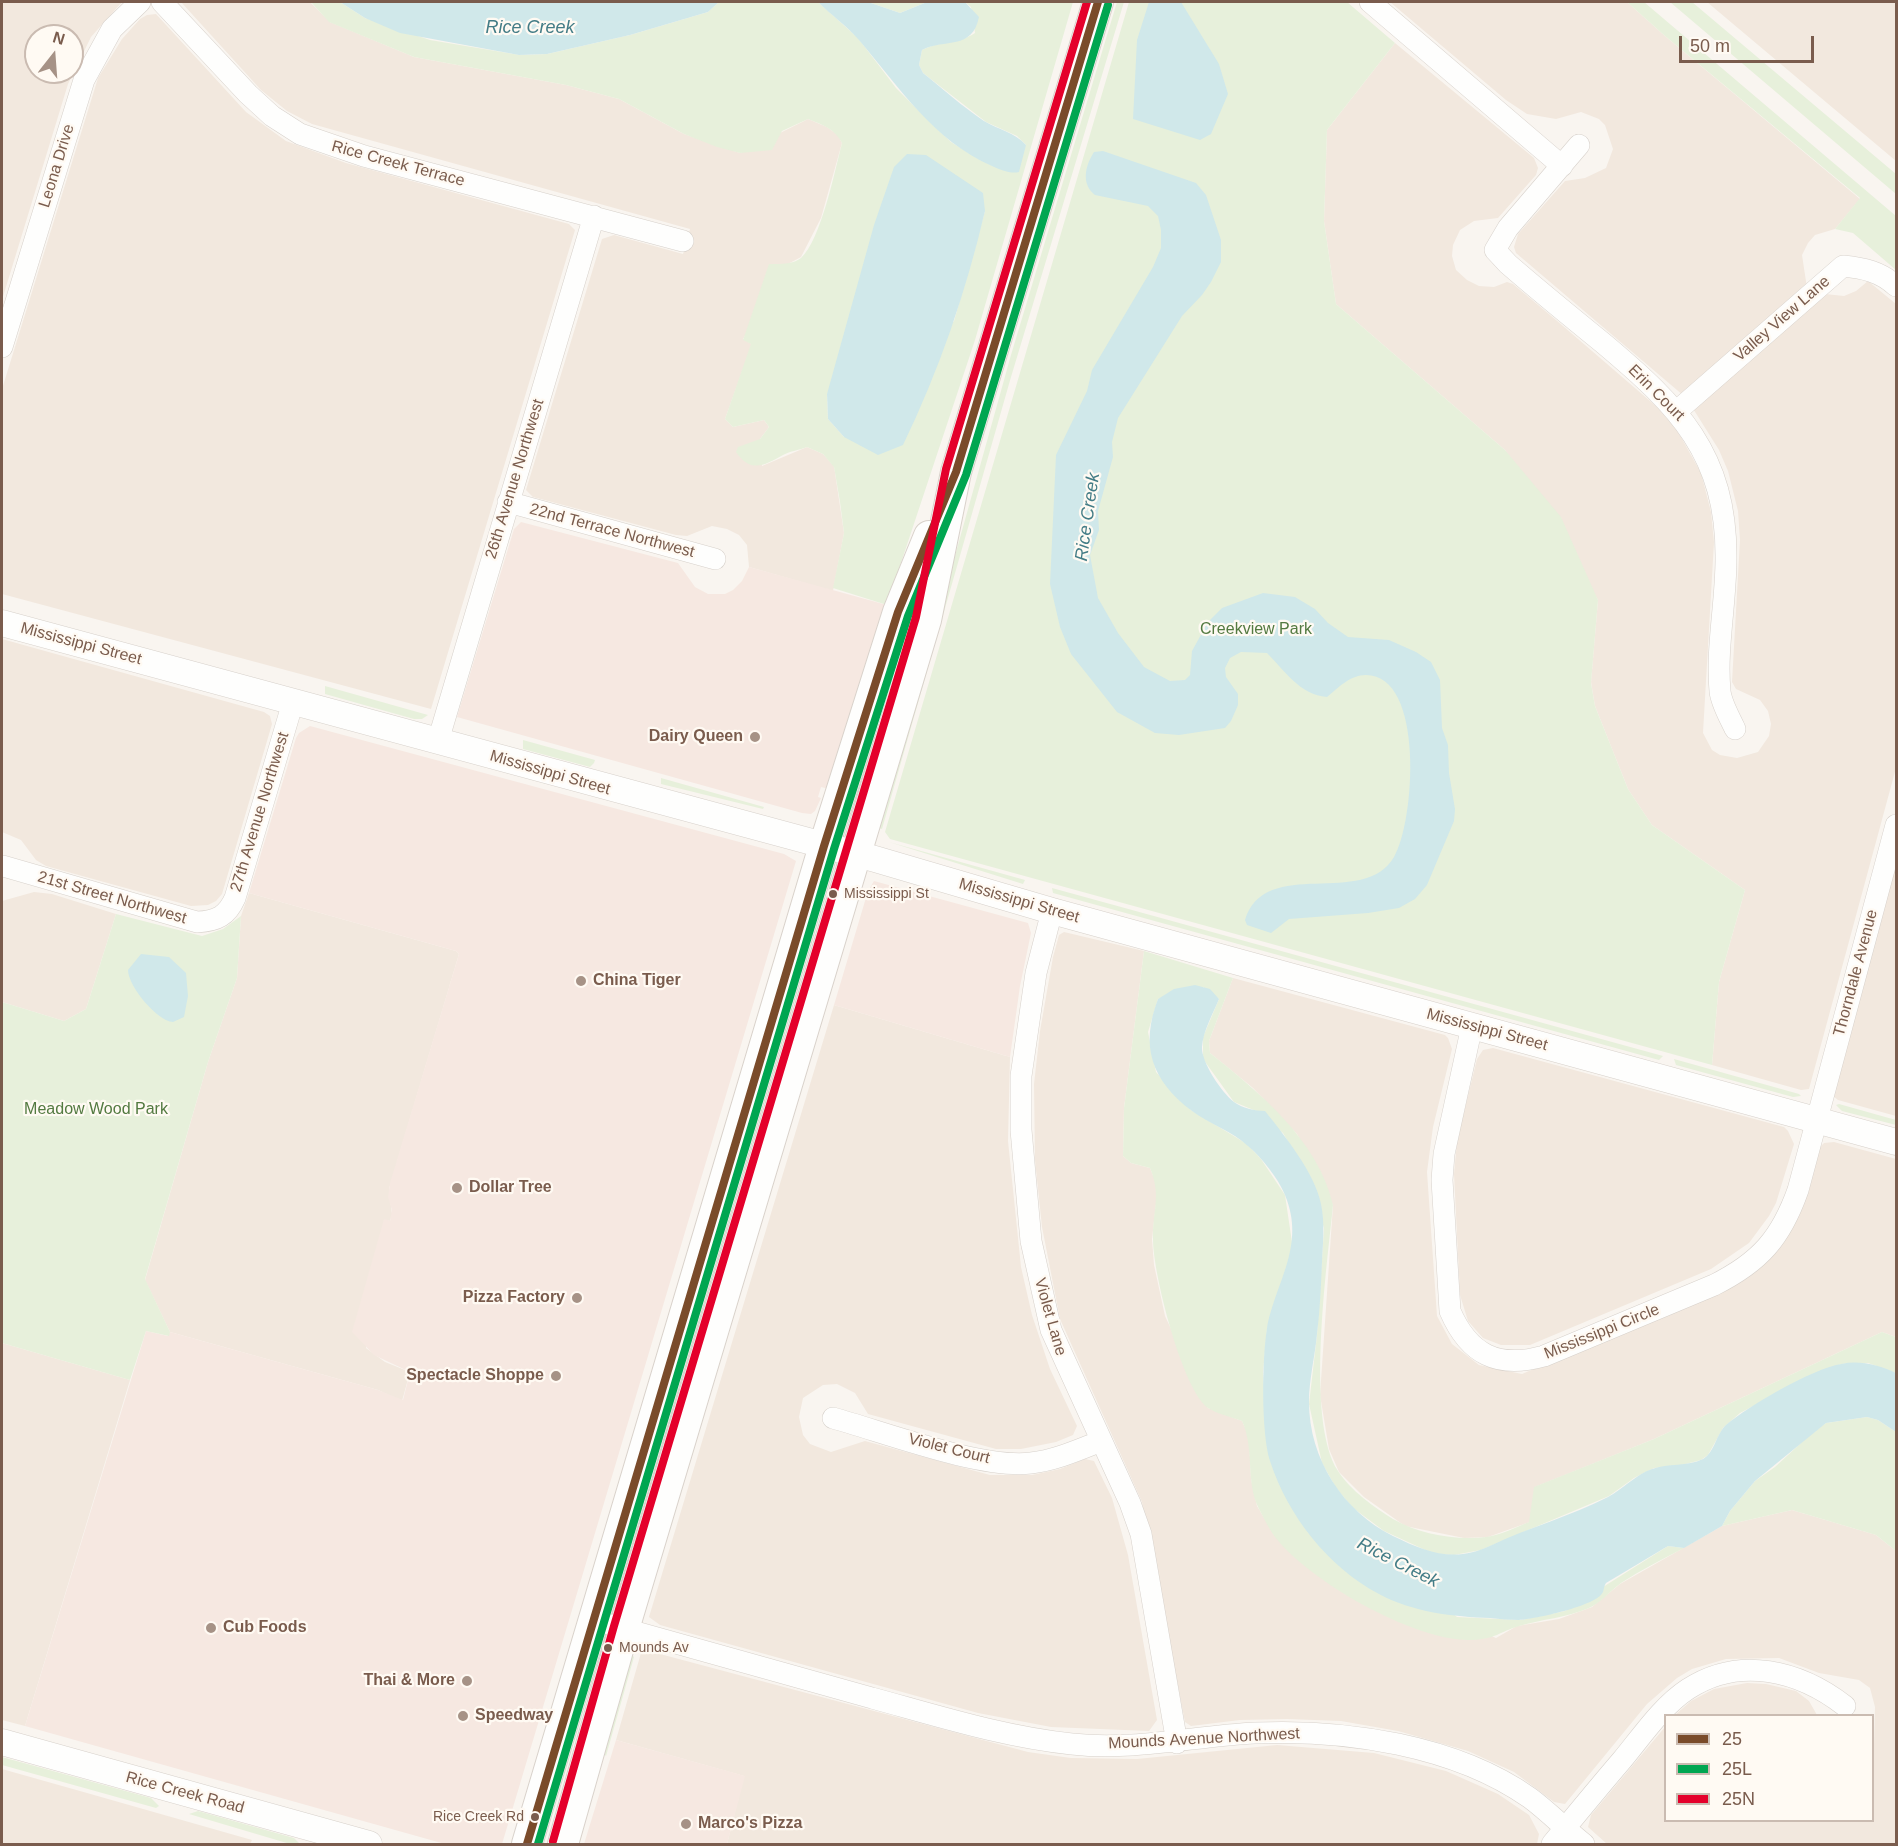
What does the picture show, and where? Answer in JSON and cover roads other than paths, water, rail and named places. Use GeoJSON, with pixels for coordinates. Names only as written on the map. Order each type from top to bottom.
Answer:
{"type":"FeatureCollection","features":[{"type":"Feature","properties":{"kind":"main road"},"geometry":{"type":"LineString","coordinates":[[563,1845],[624,1629],[926,620],[956,472],[1098,2]]}},
{"type":"Feature","properties":{"kind":"main road"},"geometry":{"type":"LineString","coordinates":[[527,1845],[824,846],[897,612],[956,472]]}},
{"type":"Feature","properties":{"kind":"street","name":"Leona Drive"},"geometry":{"type":"LineString","coordinates":[[2,347],[84,80],[112,29],[140,2]]}},
{"type":"Feature","properties":{"kind":"street","name":"Rice Creek Terrace"},"geometry":{"type":"LineString","coordinates":[[162,2],[248,94],[272,116],[300,134],[363,156],[683,241]]}},
{"type":"Feature","properties":{"kind":"street"},"geometry":{"type":"LineString","coordinates":[[1370,2],[1562,166]]}},
{"type":"Feature","properties":{"kind":"street","name":"Erin Court"},"geometry":{"type":"LineString","coordinates":[[1579,145],[1508,228],[1495,250],[1508,264],[1652,385],[1677,411],[1696,438],[1710,467],[1720,499],[1726,531],[1720,693],[1735,729]]}},
{"type":"Feature","properties":{"kind":"street","name":"26th Avenue Northwest"},"geometry":{"type":"LineString","coordinates":[[438,741],[594,216]]}},
{"type":"Feature","properties":{"kind":"street","name":"Valley View Lane"},"geometry":{"type":"LineString","coordinates":[[1677,411],[1843,266],[1863,268],[1887,278],[1896,286]]}},
{"type":"Feature","properties":{"kind":"street","name":"22nd Terrace Northwest"},"geometry":{"type":"LineString","coordinates":[[508,502],[715,559]]}},
{"type":"Feature","properties":{"kind":"street","name":"Mississippi Street"},"geometry":{"type":"LineString","coordinates":[[2,623],[857,855],[1052,911],[1896,1142]]}},
{"type":"Feature","properties":{"kind":"street","name":"27th Avenue Northwest"},"geometry":{"type":"LineString","coordinates":[[221,917],[229,910],[235,898],[293,702]]}},
{"type":"Feature","properties":{"kind":"street","name":"Thorndale Avenue"},"geometry":{"type":"LineString","coordinates":[[1815,1120],[1896,825]]}},
{"type":"Feature","properties":{"kind":"street","name":"21st Street Northwest"},"geometry":{"type":"LineString","coordinates":[[3,866],[197,922],[221,917]]}},
{"type":"Feature","properties":{"kind":"street","name":"Violet Lane"},"geometry":{"type":"LineString","coordinates":[[1052,911],[1036,973],[1022,1066],[1021,1130],[1032,1241],[1051,1330],[1130,1503],[1141,1534],[1177,1743]]}},
{"type":"Feature","properties":{"kind":"street","name":"Mississippi Circle"},"geometry":{"type":"LineString","coordinates":[[1472,1026],[1444,1154],[1442,1180],[1448,1298],[1458,1329],[1470,1344],[1492,1358],[1525,1361],[1544,1356],[1738,1273],[1759,1257],[1776,1237],[1789,1215],[1815,1120]]}},
{"type":"Feature","properties":{"kind":"street","name":"Violet Court"},"geometry":{"type":"LineString","coordinates":[[833,1418],[978,1459],[1003,1462],[1028,1464],[1054,1460],[1101,1441]]}},
{"type":"Feature","properties":{"kind":"street","name":"Mounds Avenue Northwest"},"geometry":{"type":"LineString","coordinates":[[593,1620],[983,1728],[1073,1744],[1124,1746],[1177,1743],[1255,1733],[1310,1732],[1361,1737],[1462,1762],[1531,1798],[1558,1837],[1584,1845]]}},
{"type":"Feature","properties":{"kind":"street"},"geometry":{"type":"LineString","coordinates":[[1558,1837],[1657,1717],[1686,1690],[1706,1680],[1732,1671],[1773,1671],[1821,1688],[1845,1706]]}},
{"type":"Feature","properties":{"kind":"street","name":"Rice Creek Road"},"geometry":{"type":"LineString","coordinates":[[2,1742],[369,1845]]}},
{"type":"Feature","properties":{"kind":"water","name":"Rice Creek"},"geometry":{"type":"Polygon","coordinates":[[[340,2],[719,2],[708,12],[630,35],[547,54],[519,55],[400,33],[365,18],[340,2]]]}},
{"type":"Feature","properties":{"kind":"water"},"geometry":{"type":"Polygon","coordinates":[[[818,2],[868,2],[900,13],[927,2],[965,2],[979,17],[970,35],[956,42],[922,50],[919,65],[923,73],[968,110],[1026,145],[1019,172],[1002,170],[971,155],[935,128],[903,94],[854,35],[818,2]]]}},
{"type":"Feature","properties":{"kind":"water"},"geometry":{"type":"Polygon","coordinates":[[[1149,2],[1181,2],[1219,64],[1228,94],[1211,134],[1200,140],[1133,119],[1137,40],[1149,2]]]}},
{"type":"Feature","properties":{"kind":"water"},"geometry":{"type":"Polygon","coordinates":[[[1103,151],[1196,183],[1206,195],[1221,240],[1221,262],[1202,295],[1182,316],[1118,418],[1112,442],[1113,457],[1098,511],[1099,530],[1090,555],[1098,598],[1118,633],[1144,667],[1170,681],[1185,680],[1190,675],[1192,651],[1208,622],[1222,608],[1263,593],[1295,597],[1315,609],[1328,623],[1348,637],[1389,640],[1416,652],[1431,662],[1440,680],[1442,728],[1448,745],[1449,773],[1455,809],[1454,821],[1427,885],[1415,899],[1399,908],[1368,913],[1289,919],[1271,933],[1247,925],[1245,920],[1256,901],[1272,890],[1293,885],[1361,880],[1380,872],[1394,857],[1407,814],[1410,753],[1406,723],[1398,699],[1385,681],[1366,675],[1355,677],[1327,697],[1317,695],[1301,687],[1267,653],[1241,652],[1230,658],[1225,668],[1226,677],[1238,694],[1238,705],[1225,728],[1179,735],[1155,733],[1117,712],[1071,654],[1060,627],[1050,584],[1056,455],[1087,391],[1092,370],[1153,267],[1161,248],[1158,216],[1148,206],[1095,195],[1088,186],[1086,175],[1088,163],[1094,152],[1103,151]]]}},
{"type":"Feature","properties":{"kind":"water"},"geometry":{"type":"Polygon","coordinates":[[[907,154],[926,155],[983,193],[985,211],[950,331],[916,417],[903,445],[878,455],[844,437],[828,419],[827,394],[874,225],[894,167],[907,154]]]}},
{"type":"Feature","properties":{"kind":"water"},"geometry":{"type":"Polygon","coordinates":[[[141,954],[169,957],[186,973],[188,996],[184,1017],[173,1022],[166,1020],[144,1002],[129,977],[128,970],[141,954]]]}},
{"type":"Feature","properties":{"kind":"water"},"geometry":{"type":"Polygon","coordinates":[[[1195,985],[1210,989],[1219,999],[1206,1029],[1202,1047],[1205,1061],[1213,1077],[1234,1102],[1249,1109],[1265,1111],[1306,1167],[1318,1192],[1322,1211],[1323,1240],[1319,1316],[1309,1393],[1311,1423],[1322,1463],[1332,1481],[1344,1498],[1375,1525],[1406,1542],[1442,1554],[1466,1554],[1479,1550],[1594,1504],[1652,1469],[1703,1459],[1710,1452],[1726,1425],[1736,1417],[1798,1380],[1841,1364],[1869,1364],[1896,1373],[1896,1432],[1878,1420],[1867,1417],[1826,1423],[1755,1481],[1730,1511],[1722,1526],[1684,1548],[1668,1546],[1606,1583],[1603,1592],[1598,1597],[1564,1611],[1519,1620],[1448,1615],[1405,1605],[1360,1583],[1327,1555],[1299,1520],[1278,1481],[1267,1448],[1263,1395],[1265,1341],[1271,1311],[1291,1247],[1291,1213],[1285,1195],[1269,1169],[1248,1146],[1199,1116],[1178,1099],[1158,1074],[1153,1061],[1150,1032],[1158,999],[1174,989],[1195,985]]]}},
{"type":"Feature","properties":{"kind":"place","name":"Dairy Queen"},"geometry":{"type":"Point","coordinates":[755,737]}},
{"type":"Feature","properties":{"kind":"place","name":"Mississippi St"},"geometry":{"type":"Point","coordinates":[833,894]}},
{"type":"Feature","properties":{"kind":"place","name":"China Tiger"},"geometry":{"type":"Point","coordinates":[581,981]}},
{"type":"Feature","properties":{"kind":"place","name":"Dollar Tree"},"geometry":{"type":"Point","coordinates":[457,1188]}},
{"type":"Feature","properties":{"kind":"place","name":"Pizza Factory"},"geometry":{"type":"Point","coordinates":[577,1298]}},
{"type":"Feature","properties":{"kind":"place","name":"Spectacle Shoppe"},"geometry":{"type":"Point","coordinates":[556,1376]}},
{"type":"Feature","properties":{"kind":"place","name":"Cub Foods"},"geometry":{"type":"Point","coordinates":[211,1628]}},
{"type":"Feature","properties":{"kind":"place","name":"Mounds Av"},"geometry":{"type":"Point","coordinates":[608,1648]}},
{"type":"Feature","properties":{"kind":"place","name":"Thai & More"},"geometry":{"type":"Point","coordinates":[467,1681]}},
{"type":"Feature","properties":{"kind":"place","name":"Speedway"},"geometry":{"type":"Point","coordinates":[463,1716]}},
{"type":"Feature","properties":{"kind":"place","name":"Rice Creek Rd"},"geometry":{"type":"Point","coordinates":[535,1817]}},
{"type":"Feature","properties":{"kind":"place","name":"Marco's Pizza"},"geometry":{"type":"Point","coordinates":[686,1824]}},
{"type":"Feature","properties":{"kind":"park label","name":"Creekview Park"},"geometry":{"type":"Point","coordinates":[1256,630]}},
{"type":"Feature","properties":{"kind":"park label","name":"Meadow Wood Park"},"geometry":{"type":"Point","coordinates":[96,1110]}}]}
